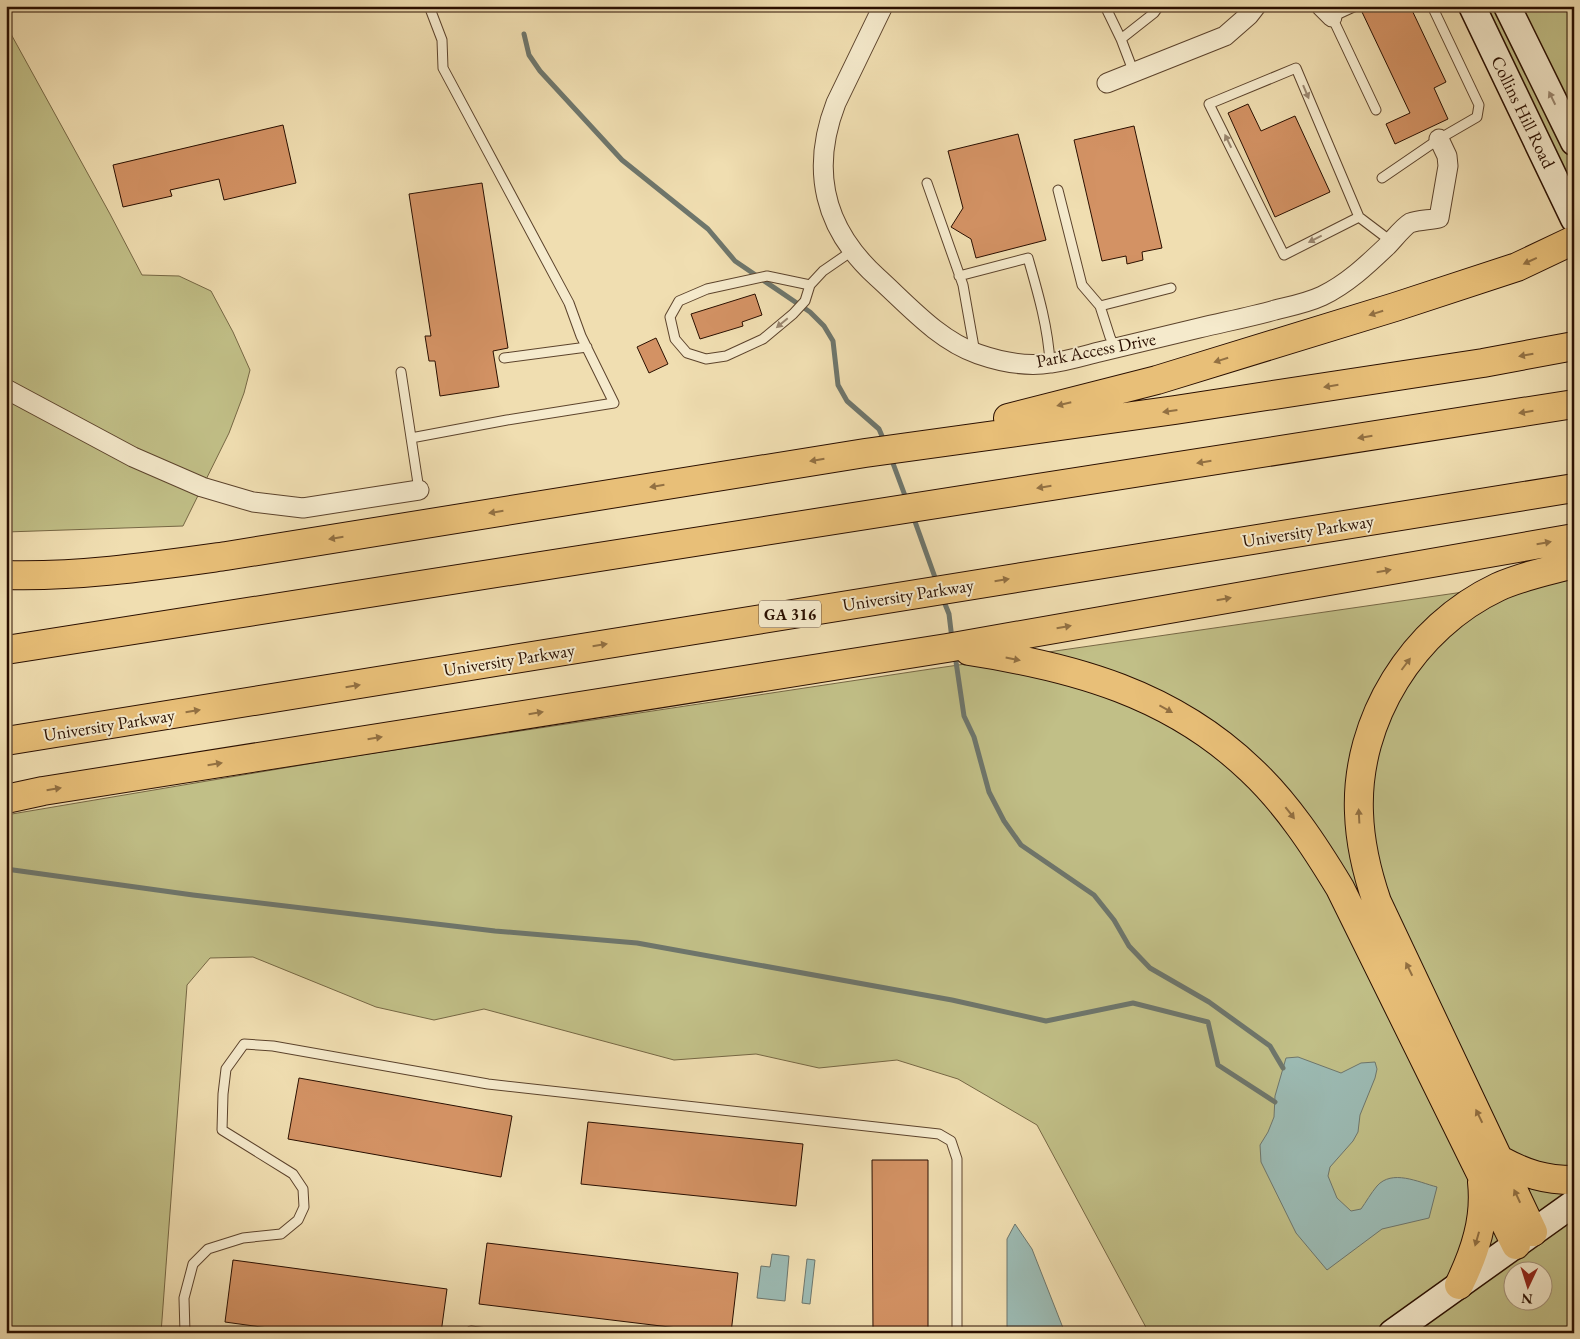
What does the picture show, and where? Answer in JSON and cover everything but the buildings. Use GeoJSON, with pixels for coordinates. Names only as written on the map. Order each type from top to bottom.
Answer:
{"type":"FeatureCollection","features":[{"type":"Feature","properties":{"kind":"highway"},"geometry":{"type":"LineString","coordinates":[[865,453],[1157,380],[1395,307],[1517,267],[1574,240]]}},
{"type":"Feature","properties":{"kind":"highway"},"geometry":{"type":"LineString","coordinates":[[6,575],[90,572],[226,556],[865,453],[1194,408],[1483,363],[1574,346]]}},
{"type":"Feature","properties":{"kind":"highway"},"geometry":{"type":"LineString","coordinates":[[6,650],[1574,404]]}},
{"type":"Feature","properties":{"kind":"highway","name":"University Parkway"},"geometry":{"type":"LineString","coordinates":[[6,742],[1574,488]]}},
{"type":"Feature","properties":{"kind":"highway"},"geometry":{"type":"LineString","coordinates":[[6,799],[52,790],[947,648],[1574,538]]}},
{"type":"Feature","properties":{"kind":"highway"},"geometry":{"type":"LineString","coordinates":[[1524,1238],[1490,1167],[1369,880],[1362,844],[1359,812],[1360,783],[1365,750],[1374,722],[1388,691],[1422,644],[1444,623],[1466,606],[1498,587],[1533,574],[1574,564]]}},
{"type":"Feature","properties":{"kind":"highway"},"geometry":{"type":"LineString","coordinates":[[947,648],[1071,672],[1113,684],[1152,701],[1186,720],[1222,745],[1251,770],[1286,808],[1315,846],[1340,888],[1490,1167],[1480,1228],[1459,1285]]}},
{"type":"Feature","properties":{"kind":"highway"},"geometry":{"type":"LineString","coordinates":[[1490,1167],[1529,1174],[1543,1179],[1574,1180]]}},
{"type":"Feature","properties":{"kind":"street","name":"Park Access Drive"},"geometry":{"type":"LineString","coordinates":[[883,6],[836,103],[826,132],[823,178],[833,218],[852,251],[933,328],[953,342],[975,353],[1010,362],[1050,363],[1303,303],[1322,296],[1359,273],[1410,223],[1439,218],[1448,166],[1447,156],[1439,139]]}},
{"type":"Feature","properties":{"kind":"street"},"geometry":{"type":"LineString","coordinates":[[1107,83],[1225,36],[1249,15],[1256,6]]}},
{"type":"Feature","properties":{"kind":"street","name":"Collins Hill Road"},"geometry":{"type":"LineString","coordinates":[[1472,6],[1574,219]]}},
{"type":"Feature","properties":{"kind":"street","name":"Collins Hill Road"},"geometry":{"type":"LineString","coordinates":[[1507,6],[1574,142]]}},
{"type":"Feature","properties":{"kind":"street"},"geometry":{"type":"LineString","coordinates":[[6,389],[133,457],[202,487],[253,502],[303,508],[419,490]]}},
{"type":"Feature","properties":{"kind":"street"},"geometry":{"type":"LineString","coordinates":[[1392,1333],[1574,1203]]}},
{"type":"Feature","properties":{"kind":"lane"},"geometry":{"type":"LineString","coordinates":[[411,438],[506,420],[614,403],[587,347],[569,303],[443,68],[442,40],[429,6]]}},
{"type":"Feature","properties":{"kind":"lane"},"geometry":{"type":"LineString","coordinates":[[1105,6],[1121,39],[1134,73]]}},
{"type":"Feature","properties":{"kind":"lane"},"geometry":{"type":"LineString","coordinates":[[1121,39],[1154,13],[1159,6]]}},
{"type":"Feature","properties":{"kind":"lane"},"geometry":{"type":"LineString","coordinates":[[1356,6],[1326,12],[1376,110]]}},
{"type":"Feature","properties":{"kind":"lane"},"geometry":{"type":"LineString","coordinates":[[1382,178],[1439,139],[1477,117],[1479,105],[1432,6]]}},
{"type":"Feature","properties":{"kind":"lane"},"geometry":{"type":"LineString","coordinates":[[1358,217],[1284,255],[1209,104],[1296,68],[1358,217],[1392,242]]}},
{"type":"Feature","properties":{"kind":"lane"},"geometry":{"type":"LineString","coordinates":[[927,183],[960,276],[975,353]]}},
{"type":"Feature","properties":{"kind":"lane"},"geometry":{"type":"LineString","coordinates":[[1058,190],[1082,286],[1100,306],[1116,348]]}},
{"type":"Feature","properties":{"kind":"lane"},"geometry":{"type":"LineString","coordinates":[[810,285],[767,276],[707,289],[679,300],[670,317],[675,339],[688,353],[706,359],[726,356],[763,339],[793,314],[805,301],[810,285],[823,271],[852,251]]}},
{"type":"Feature","properties":{"kind":"lane"},"geometry":{"type":"LineString","coordinates":[[960,276],[1028,258],[1041,304],[1050,363]]}},
{"type":"Feature","properties":{"kind":"lane"},"geometry":{"type":"LineString","coordinates":[[1100,306],[1172,288]]}},
{"type":"Feature","properties":{"kind":"lane"},"geometry":{"type":"LineString","coordinates":[[504,358],[587,347]]}},
{"type":"Feature","properties":{"kind":"lane"},"geometry":{"type":"LineString","coordinates":[[401,372],[419,490]]}},
{"type":"Feature","properties":{"kind":"lane"},"geometry":{"type":"LineString","coordinates":[[185,1333],[184,1298],[193,1264],[208,1248],[243,1238],[281,1234],[298,1220],[304,1207],[304,1189],[293,1174],[222,1130],[222,1104],[226,1069],[244,1044],[273,1046],[488,1084],[940,1134],[951,1141],[958,1159],[957,1333]]}},
{"type":"Feature","properties":{"kind":"lane"},"geometry":{"type":"LineString","coordinates":[[471,1333],[471,1331],[487,1333]]}},
{"type":"Feature","properties":{"kind":"shaded area"},"geometry":{"type":"Polygon","coordinates":[[[1477,6],[1574,6],[1574,194],[1477,6]]]}},
{"type":"Feature","properties":{"kind":"shaded area"},"geometry":{"type":"Polygon","coordinates":[[[6,25],[142,275],[179,276],[211,291],[233,332],[250,370],[244,393],[229,433],[183,526],[6,532],[6,25]]]}},
{"type":"Feature","properties":{"kind":"shaded area"},"geometry":{"type":"Polygon","coordinates":[[[1574,576],[1574,1333],[1149,1333],[1037,1125],[958,1079],[897,1060],[819,1068],[756,1054],[674,1060],[484,1009],[434,1020],[376,1007],[253,957],[210,958],[187,985],[161,1333],[6,1333],[6,815],[361,755],[924,670],[1574,576]]]}},
{"type":"Feature","properties":{"kind":"water"},"geometry":{"type":"Polygon","coordinates":[[[1298,1057],[1341,1073],[1361,1063],[1375,1062],[1377,1069],[1360,1115],[1358,1132],[1353,1141],[1330,1167],[1328,1176],[1337,1198],[1351,1211],[1361,1209],[1377,1186],[1390,1178],[1406,1178],[1437,1187],[1429,1218],[1382,1229],[1327,1270],[1296,1233],[1261,1162],[1260,1145],[1274,1117],[1275,1096],[1286,1058],[1298,1057]]]}},
{"type":"Feature","properties":{"kind":"water"},"geometry":{"type":"Polygon","coordinates":[[[1015,1224],[1032,1249],[1065,1333],[1007,1333],[1007,1239],[1015,1224]]]}},
{"type":"Feature","properties":{"kind":"water"},"geometry":{"type":"Polygon","coordinates":[[[772,1254],[789,1256],[785,1301],[757,1298],[761,1266],[770,1267],[772,1254]]]}},
{"type":"Feature","properties":{"kind":"water"},"geometry":{"type":"Polygon","coordinates":[[[807,1259],[815,1260],[810,1304],[802,1303],[807,1259]]]}},
{"type":"Feature","properties":{"kind":"waterway"},"geometry":{"type":"LineString","coordinates":[[524,34],[529,55],[540,71],[622,160],[708,229],[735,261],[810,312],[824,326],[833,341],[838,385],[847,401],[879,429],[885,443]]}},
{"type":"Feature","properties":{"kind":"waterway"},"geometry":{"type":"LineString","coordinates":[[891,458],[907,501]]}},
{"type":"Feature","properties":{"kind":"waterway"},"geometry":{"type":"LineString","coordinates":[[913,516],[937,583]]}},
{"type":"Feature","properties":{"kind":"waterway"},"geometry":{"type":"LineString","coordinates":[[943,599],[949,614],[952,639]]}},
{"type":"Feature","properties":{"kind":"waterway"},"geometry":{"type":"LineString","coordinates":[[955,655],[964,716],[974,737],[989,792],[1004,821],[1021,845],[1094,895],[1114,920],[1129,946],[1150,968],[1209,1002],[1270,1046],[1283,1068]]}},
{"type":"Feature","properties":{"kind":"waterway"},"geometry":{"type":"LineString","coordinates":[[6,869],[193,895],[495,931],[637,943],[952,1000],[1046,1021],[1133,1003],[1208,1022],[1218,1065],[1275,1102]]}}]}
